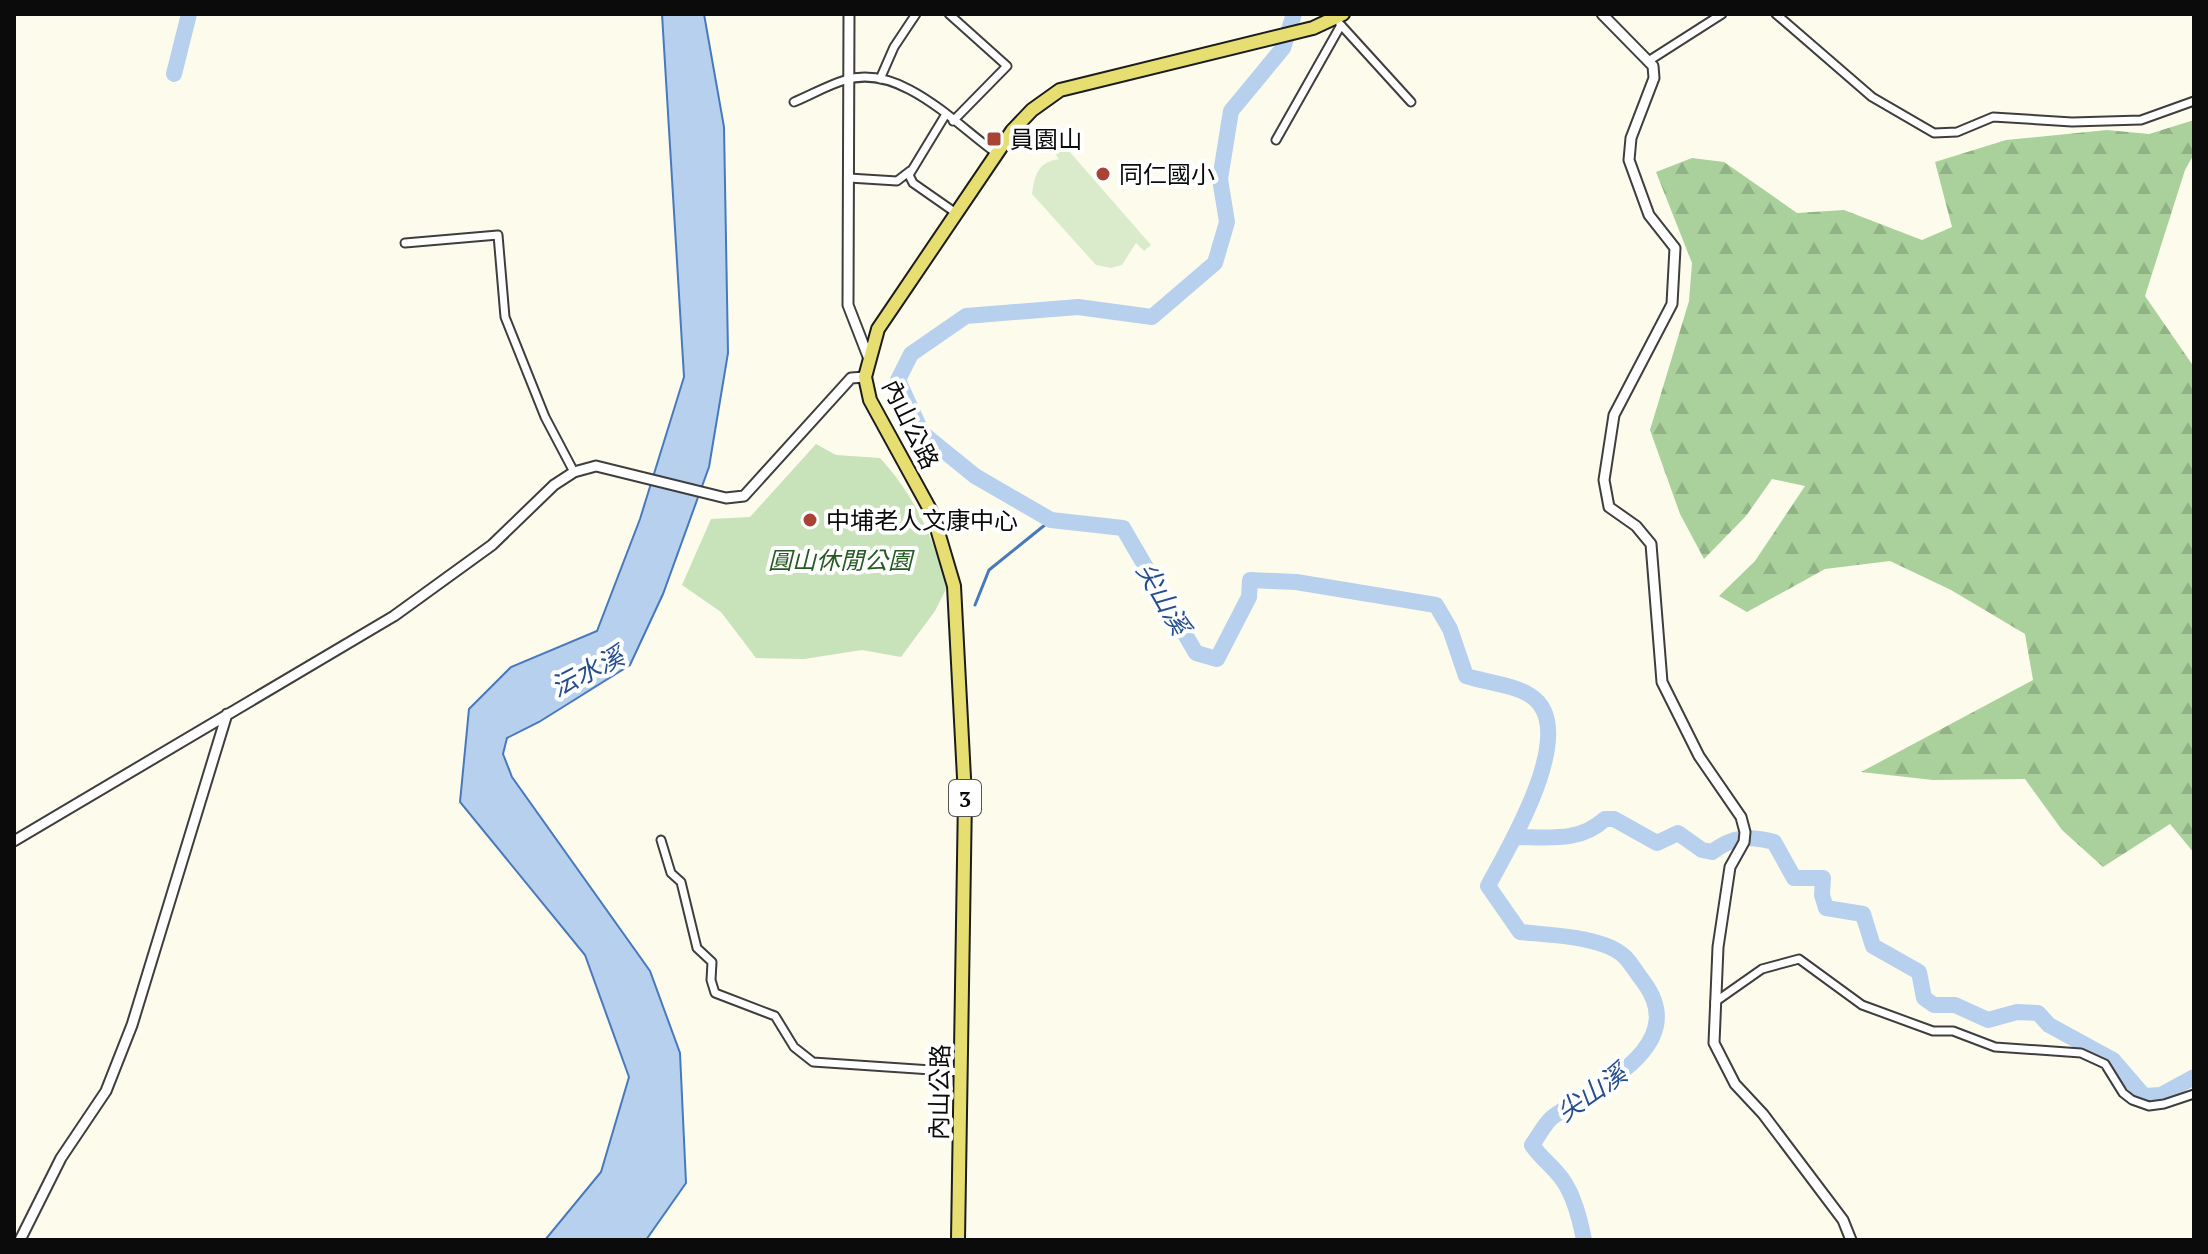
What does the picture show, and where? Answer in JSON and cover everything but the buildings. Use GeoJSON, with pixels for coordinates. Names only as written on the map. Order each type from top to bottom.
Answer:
{"type":"FeatureCollection","features":[{"type":"Feature","properties":{"kind":"main road","name":"內山公路"},"geometry":{"type":"LineString","coordinates":[[958,1240],[965,797],[954,586],[933,515],[870,400],[865,377],[878,329],[996,153],[1032,110],[1060,90],[1340,19]]}},
{"type":"Feature","properties":{"kind":"street"},"geometry":{"type":"LineString","coordinates":[[849,14],[848,305],[869,359]]}},
{"type":"Feature","properties":{"kind":"street"},"geometry":{"type":"LineString","coordinates":[[880,79],[894,47],[916,14]]}},
{"type":"Feature","properties":{"kind":"street"},"geometry":{"type":"LineString","coordinates":[[949,14],[1007,66],[953,121]]}},
{"type":"Feature","properties":{"kind":"street"},"geometry":{"type":"LineString","coordinates":[[1602,14],[1616,32],[1650,60],[1654,78],[1631,138],[1629,160],[1649,215],[1675,248],[1676,273],[1672,304],[1614,415],[1604,496],[1616,515],[1636,526],[1651,544],[1662,682],[1699,756],[1741,817],[1744,837],[1730,867],[1718,947],[1714,1043],[1735,1084],[1763,1114],[1843,1220],[1851,1240]]}},
{"type":"Feature","properties":{"kind":"street"},"geometry":{"type":"LineString","coordinates":[[1650,60],[1722,14]]}},
{"type":"Feature","properties":{"kind":"street"},"geometry":{"type":"LineString","coordinates":[[1776,14],[1872,97],[1934,133],[1957,132],[1993,117],[2072,122],[2141,120],[2194,101]]}},
{"type":"Feature","properties":{"kind":"street"},"geometry":{"type":"LineString","coordinates":[[1276,140],[1340,19],[1411,102]]}},
{"type":"Feature","properties":{"kind":"street"},"geometry":{"type":"LineString","coordinates":[[794,102],[848,79],[880,79],[903,85],[996,153]]}},
{"type":"Feature","properties":{"kind":"street"},"geometry":{"type":"LineString","coordinates":[[849,178],[897,181],[910,171],[946,114]]}},
{"type":"Feature","properties":{"kind":"street"},"geometry":{"type":"LineString","coordinates":[[910,171],[913,183],[956,213]]}},
{"type":"Feature","properties":{"kind":"street"},"geometry":{"type":"LineString","coordinates":[[405,243],[498,235],[505,317],[545,417],[574,472]]}},
{"type":"Feature","properties":{"kind":"street"},"geometry":{"type":"LineString","coordinates":[[14,841],[394,616],[492,545],[554,485],[574,472],[596,466],[652,477],[726,498],[744,496],[851,378],[865,377]]}},
{"type":"Feature","properties":{"kind":"street"},"geometry":{"type":"LineString","coordinates":[[20,1240],[61,1158],[106,1091],[127,1038],[227,714]]}},
{"type":"Feature","properties":{"kind":"street"},"geometry":{"type":"LineString","coordinates":[[661,840],[671,873],[681,882],[697,948],[712,962],[711,980],[715,993],[775,1016],[794,1047],[813,1062],[961,1072]]}},
{"type":"Feature","properties":{"kind":"street"},"geometry":{"type":"LineString","coordinates":[[1715,1002],[1762,969],[1799,959],[1862,1005],[1933,1031],[1953,1031],[1995,1047],[2081,1053],[2105,1064],[2132,1100],[2149,1106],[2194,1094]]}},
{"type":"Feature","properties":{"kind":"green space"},"geometry":{"type":"Polygon","coordinates":[[[2194,120],[2194,154],[2185,170],[2145,296],[2194,367],[2194,853],[2170,824],[2103,867],[2062,830],[2025,779],[1933,780],[1861,772],[2033,680],[2025,634],[1951,590],[1890,561],[1825,569],[1747,612],[1719,596],[1755,561],[1805,486],[1772,479],[1746,516],[1704,559],[1680,514],[1650,430],[1689,301],[1692,263],[1656,172],[1692,158],[1724,162],[1797,213],[1844,210],[1922,240],[1952,227],[1935,162],[2006,140],[2107,130],[2149,134],[2194,120]]]}},
{"type":"Feature","properties":{"kind":"green space"},"geometry":{"type":"Polygon","coordinates":[[[1062,143],[1151,245],[1144,251],[1136,243],[1122,265],[1111,268],[1096,265],[1032,194],[1039,170],[1046,163],[1059,159],[1053,151],[1062,143]]]}},
{"type":"Feature","properties":{"kind":"green space","name":"圓山休閒公園"},"geometry":{"type":"Polygon","coordinates":[[[816,444],[836,455],[880,458],[913,503],[936,552],[947,587],[935,611],[901,657],[862,650],[804,659],[756,658],[721,612],[682,585],[711,519],[750,517],[816,444]]]}},
{"type":"Feature","properties":{"kind":"water","name":"沄水溪"},"geometry":{"type":"Polygon","coordinates":[[[662,14],[704,14],[724,127],[728,353],[709,467],[663,594],[630,665],[539,722],[507,738],[503,754],[512,777],[650,971],[680,1053],[686,1183],[646,1240],[545,1240],[601,1172],[629,1077],[585,955],[460,802],[469,709],[511,667],[597,631],[640,519],[684,377],[662,14]]]}},
{"type":"Feature","properties":{"kind":"waterway"},"geometry":{"type":"LineString","coordinates":[[174,74],[189,14]]}},
{"type":"Feature","properties":{"kind":"waterway","name":"尖山溪"},"geometry":{"type":"LineString","coordinates":[[1294,14],[1283,48],[1231,111],[1220,179],[1227,222],[1215,263],[1152,317],[1078,307],[966,316],[911,354],[898,380],[922,433],[975,476],[1051,520],[1123,528],[1196,653],[1217,659],[1249,597],[1250,580],[1296,582],[1436,605],[1450,629],[1466,676],[1524,692],[1544,712],[1548,734],[1545,761],[1536,789],[1488,886],[1520,932],[1575,938],[1616,950],[1643,981],[1655,1004],[1656,1025],[1648,1044],[1633,1062],[1551,1119],[1532,1145],[1568,1188],[1584,1240]]}},
{"type":"Feature","properties":{"kind":"waterway"},"geometry":{"type":"LineString","coordinates":[[975,605],[989,570],[1051,520]]}},
{"type":"Feature","properties":{"kind":"waterway"},"geometry":{"type":"LineString","coordinates":[[1514,837],[1574,835],[1595,827],[1605,819],[1614,819],[1657,843],[1678,833],[1702,850],[1712,852],[1741,839],[1757,838],[1774,842],[1794,878],[1823,878],[1822,895],[1826,908],[1863,914],[1873,946],[1919,972],[1924,998],[1934,1005],[1955,1005],[1988,1020],[2017,1012],[2038,1013],[2049,1025],[2113,1060],[2144,1096],[2161,1095],[2194,1077]]}},
{"type":"Feature","properties":{"kind":"place","name":"員園山"},"geometry":{"type":"Point","coordinates":[994,139]}},
{"type":"Feature","properties":{"kind":"place","name":"同仁國小"},"geometry":{"type":"Point","coordinates":[1103,174]}},
{"type":"Feature","properties":{"kind":"place","name":"中埔老人文康中心"},"geometry":{"type":"Point","coordinates":[810,520]}}]}
